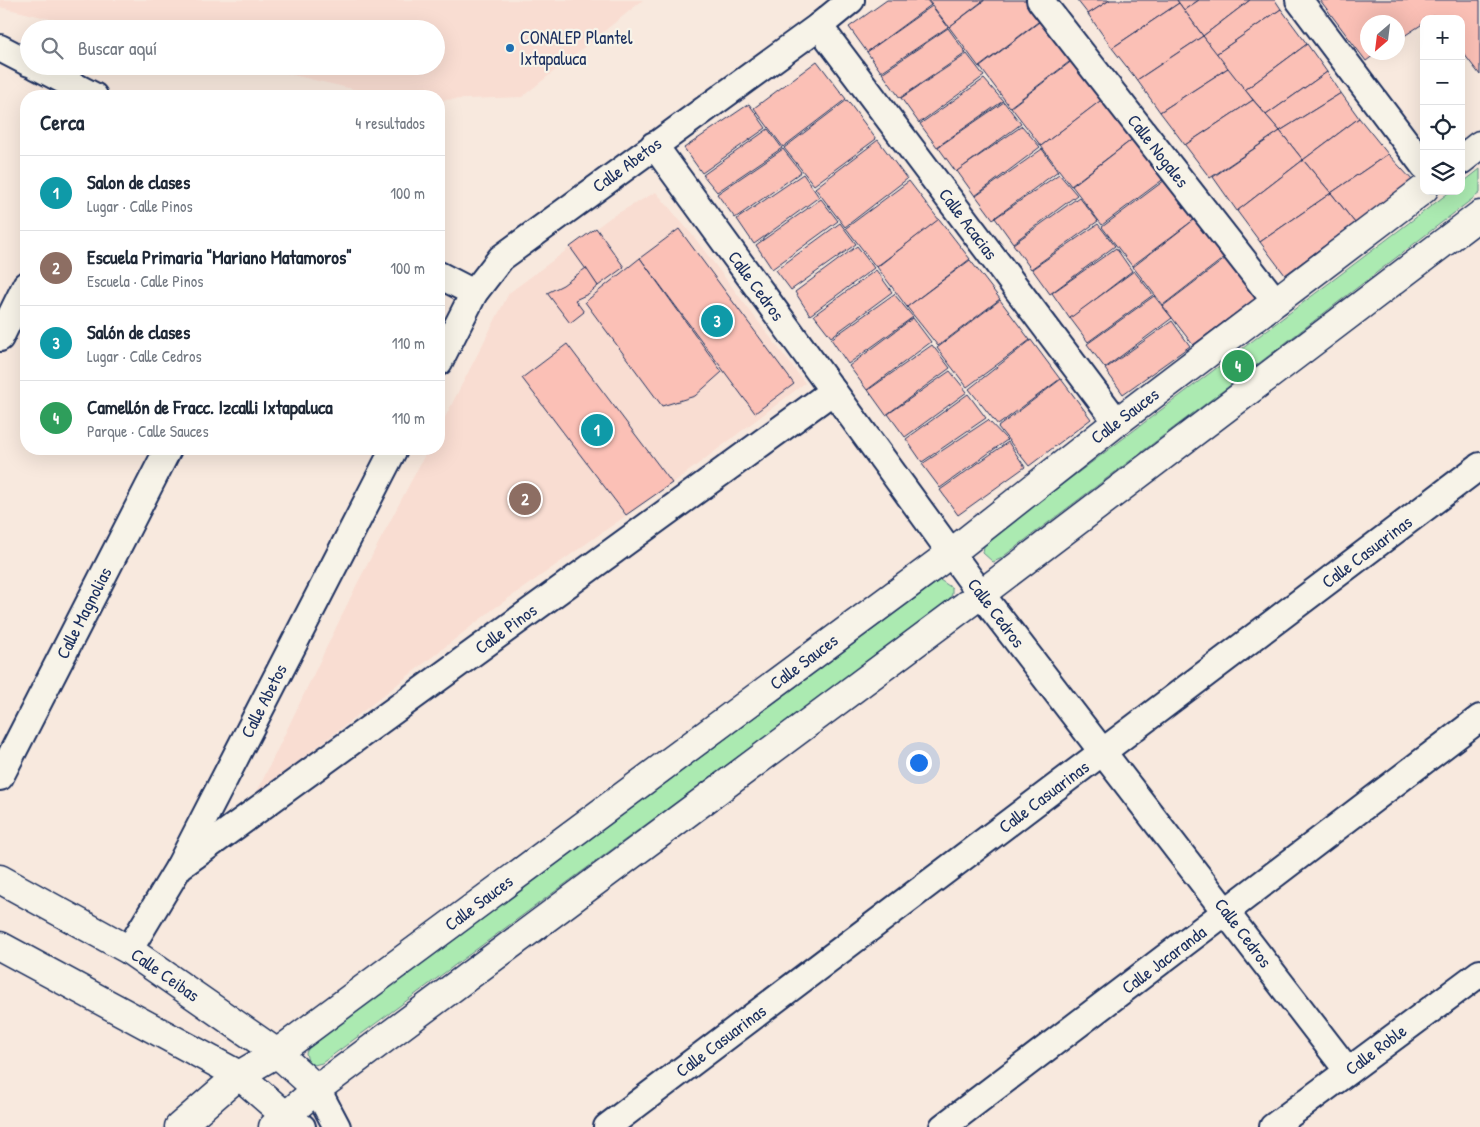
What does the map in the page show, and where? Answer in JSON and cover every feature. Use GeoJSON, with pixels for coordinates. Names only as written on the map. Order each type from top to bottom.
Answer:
{"type":"FeatureCollection","features":[{"type":"Feature","properties":{"kind":"street","name":"Calle Abetos"},"geometry":{"type":"LineString","coordinates":[[445,350],[474,293],[501,258],[819,26],[851,0]]}},
{"type":"Feature","properties":{"kind":"street","name":"Calle Nogales"},"geometry":{"type":"LineString","coordinates":[[1040,0],[1276,302]]}},
{"type":"Feature","properties":{"kind":"street"},"geometry":{"type":"LineString","coordinates":[[1299,0],[1420,161]]}},
{"type":"Feature","properties":{"kind":"street","name":"Calle Acacias"},"geometry":{"type":"LineString","coordinates":[[819,26],[1117,422]]}},
{"type":"Feature","properties":{"kind":"street"},"geometry":{"type":"LineString","coordinates":[[0,48],[20,58]]}},
{"type":"Feature","properties":{"kind":"street"},"geometry":{"type":"LineString","coordinates":[[53,75],[82,90]]}},
{"type":"Feature","properties":{"kind":"street"},"geometry":{"type":"LineString","coordinates":[[1465,157],[1480,145]]}},
{"type":"Feature","properties":{"kind":"street","name":"Calle Cedros"},"geometry":{"type":"LineString","coordinates":[[654,146],[950,553],[1348,1071]]}},
{"type":"Feature","properties":{"kind":"street","name":"Calle Sauces"},"geometry":{"type":"LineString","coordinates":[[179,1127],[239,1075],[277,1053],[950,553],[1117,422],[1420,192]]}},
{"type":"Feature","properties":{"kind":"street"},"geometry":{"type":"LineString","coordinates":[[0,946],[239,1075],[287,1124],[318,1089],[981,594],[1480,215]]}},
{"type":"Feature","properties":{"kind":"street"},"geometry":{"type":"LineString","coordinates":[[445,278],[474,293]]}},
{"type":"Feature","properties":{"kind":"street"},"geometry":{"type":"LineString","coordinates":[[0,338],[20,297]]}},
{"type":"Feature","properties":{"kind":"street","name":"Calle Pinos"},"geometry":{"type":"LineString","coordinates":[[179,867],[833,391]]}},
{"type":"Feature","properties":{"kind":"street","name":"Calle Magnolias"},"geometry":{"type":"LineString","coordinates":[[0,777],[165,455]]}},
{"type":"Feature","properties":{"kind":"street","name":"Calle Abetos"},"geometry":{"type":"LineString","coordinates":[[129,950],[179,867],[391,455]]}},
{"type":"Feature","properties":{"kind":"street","name":"Calle Casuarinas"},"geometry":{"type":"LineString","coordinates":[[607,1127],[1480,466]]}},
{"type":"Feature","properties":{"kind":"street","name":"Calle Jacaranda"},"geometry":{"type":"LineString","coordinates":[[943,1127],[1480,718]]}},
{"type":"Feature","properties":{"kind":"street","name":"Calle Ceibas"},"geometry":{"type":"LineString","coordinates":[[0,879],[129,950],[277,1053],[318,1089]]}},
{"type":"Feature","properties":{"kind":"street","name":"Calle Roble"},"geometry":{"type":"LineString","coordinates":[[1273,1127],[1480,973]]}},
{"type":"Feature","properties":{"kind":"street"},"geometry":{"type":"LineString","coordinates":[[318,1089],[337,1127]]}},
{"type":"Feature","properties":{"kind":"shaded area","name":"CONALEP Plantel Ixtapaluca"},"geometry":{"type":"Polygon","coordinates":[[[0,0],[643,0],[522,97],[445,100],[445,90],[357,90],[293,75],[445,75],[445,20],[55,20],[0,7],[0,0]]]}},
{"type":"Feature","properties":{"kind":"shaded area"},"geometry":{"type":"Polygon","coordinates":[[[656,192],[694,237],[805,383],[681,477],[492,610],[255,796],[356,586],[425,455],[445,455],[445,417],[509,293],[611,217],[656,192]]]}},
{"type":"Feature","properties":{"kind":"green space"},"geometry":{"type":"Polygon","coordinates":[[[1480,169],[1480,193],[1000,559],[993,562],[983,553],[984,546],[1018,518],[1446,195],[1465,195],[1465,181],[1480,169]]]}},
{"type":"Feature","properties":{"kind":"green space"},"geometry":{"type":"Polygon","coordinates":[[[940,580],[952,588],[952,594],[948,602],[322,1063],[314,1065],[308,1062],[306,1053],[309,1047],[940,580]]]}},
{"type":"Feature","properties":{"kind":"building"},"geometry":{"type":"Polygon","coordinates":[[[887,0],[927,0],[931,5],[867,52],[849,27],[887,0]]]}},
{"type":"Feature","properties":{"kind":"building"},"geometry":{"type":"Polygon","coordinates":[[[928,0],[984,0],[949,27],[928,0]]]}},
{"type":"Feature","properties":{"kind":"building"},"geometry":{"type":"Polygon","coordinates":[[[985,0],[1027,0],[1042,19],[979,67],[949,27],[985,0]]]}},
{"type":"Feature","properties":{"kind":"building"},"geometry":{"type":"Polygon","coordinates":[[[1077,0],[1110,0],[1088,14],[1077,0]]]}},
{"type":"Feature","properties":{"kind":"building"},"geometry":{"type":"Polygon","coordinates":[[[1110,0],[1177,0],[1179,3],[1112,48],[1088,14],[1110,0]]]}},
{"type":"Feature","properties":{"kind":"building"},"geometry":{"type":"Polygon","coordinates":[[[1177,0],[1199,0],[1184,10],[1177,0]]]}},
{"type":"Feature","properties":{"kind":"building"},"geometry":{"type":"Polygon","coordinates":[[[1199,0],[1250,0],[1203,36],[1184,10],[1199,0]]]}},
{"type":"Feature","properties":{"kind":"building"},"geometry":{"type":"Polygon","coordinates":[[[1250,0],[1275,0],[1281,9],[1216,54],[1203,36],[1250,0]]]}},
{"type":"Feature","properties":{"kind":"building"},"geometry":{"type":"Polygon","coordinates":[[[1320,0],[1480,0],[1480,75],[1465,55],[1465,15],[1420,15],[1420,26],[1405,35],[1405,15],[1360,15],[1360,53],[1320,0]]]}},
{"type":"Feature","properties":{"kind":"building"},"geometry":{"type":"Polygon","coordinates":[[[1179,3],[1203,36],[1137,80],[1112,48],[1179,3]]]}},
{"type":"Feature","properties":{"kind":"building"},"geometry":{"type":"Polygon","coordinates":[[[932,6],[948,27],[881,72],[867,52],[932,6]]]}},
{"type":"Feature","properties":{"kind":"building"},"geometry":{"type":"Polygon","coordinates":[[[1281,9],[1307,44],[1245,90],[1216,54],[1281,9]]]}},
{"type":"Feature","properties":{"kind":"building"},"geometry":{"type":"Polygon","coordinates":[[[1043,19],[1073,59],[1010,107],[980,67],[1043,19]]]}},
{"type":"Feature","properties":{"kind":"building"},"geometry":{"type":"Polygon","coordinates":[[[948,28],[966,53],[900,98],[882,73],[948,28]]]}},
{"type":"Feature","properties":{"kind":"building"},"geometry":{"type":"Polygon","coordinates":[[[1203,36],[1228,68],[1160,112],[1137,80],[1203,36]]]}},
{"type":"Feature","properties":{"kind":"building"},"geometry":{"type":"Polygon","coordinates":[[[1307,44],[1327,72],[1266,115],[1245,90],[1307,44]]]}},
{"type":"Feature","properties":{"kind":"building"},"geometry":{"type":"Polygon","coordinates":[[[967,54],[984,76],[919,123],[901,98],[967,54]]]}},
{"type":"Feature","properties":{"kind":"building"},"geometry":{"type":"Polygon","coordinates":[[[1073,60],[1103,99],[1041,146],[1011,107],[1073,60]]]}},
{"type":"Feature","properties":{"kind":"building"},"geometry":{"type":"Polygon","coordinates":[[[817,61],[846,99],[783,147],[754,108],[817,61]]]}},
{"type":"Feature","properties":{"kind":"building"},"geometry":{"type":"Polygon","coordinates":[[[1228,68],[1253,100],[1185,145],[1160,112],[1228,68]]]}},
{"type":"Feature","properties":{"kind":"building"},"geometry":{"type":"Polygon","coordinates":[[[1327,72],[1341,93],[1280,131],[1266,115],[1327,72]]]}},
{"type":"Feature","properties":{"kind":"building"},"geometry":{"type":"Polygon","coordinates":[[[984,79],[1003,101],[937,147],[920,124],[984,79]]]}},
{"type":"Feature","properties":{"kind":"building"},"geometry":{"type":"Polygon","coordinates":[[[1341,93],[1359,118],[1303,160],[1280,131],[1341,93]]]}},
{"type":"Feature","properties":{"kind":"building"},"geometry":{"type":"Polygon","coordinates":[[[1104,98],[1134,138],[1071,186],[1041,146],[1104,98]]]}},
{"type":"Feature","properties":{"kind":"building"},"geometry":{"type":"Polygon","coordinates":[[[847,100],[876,139],[814,185],[784,148],[847,100]]]}},
{"type":"Feature","properties":{"kind":"building"},"geometry":{"type":"Polygon","coordinates":[[[1253,100],[1280,131],[1210,178],[1185,145],[1253,100]]]}},
{"type":"Feature","properties":{"kind":"building"},"geometry":{"type":"Polygon","coordinates":[[[1004,102],[1021,124],[956,172],[938,147],[1004,102]]]}},
{"type":"Feature","properties":{"kind":"building"},"geometry":{"type":"Polygon","coordinates":[[[749,104],[766,128],[702,173],[684,148],[749,104]]]}},
{"type":"Feature","properties":{"kind":"building"},"geometry":{"type":"Polygon","coordinates":[[[1359,118],[1388,154],[1331,193],[1303,160],[1359,118]]]}},
{"type":"Feature","properties":{"kind":"building"},"geometry":{"type":"Polygon","coordinates":[[[1022,126],[1040,147],[975,196],[957,171],[1022,126]]]}},
{"type":"Feature","properties":{"kind":"building"},"geometry":{"type":"Polygon","coordinates":[[[768,129],[782,148],[717,192],[703,175],[768,129]]]}},
{"type":"Feature","properties":{"kind":"building"},"geometry":{"type":"Polygon","coordinates":[[[1280,131],[1303,160],[1237,211],[1213,177],[1280,131]]]}},
{"type":"Feature","properties":{"kind":"building"},"geometry":{"type":"Polygon","coordinates":[[[1134,138],[1165,178],[1102,225],[1072,186],[1134,138]]]}},
{"type":"Feature","properties":{"kind":"building"},"geometry":{"type":"Polygon","coordinates":[[[878,140],[907,179],[845,227],[815,188],[878,140]]]}},
{"type":"Feature","properties":{"kind":"building"},"geometry":{"type":"Polygon","coordinates":[[[783,149],[801,172],[735,218],[717,194],[783,149]]]}},
{"type":"Feature","properties":{"kind":"building"},"geometry":{"type":"Polygon","coordinates":[[[1042,149],[1058,171],[993,219],[976,196],[1042,149]]]}},
{"type":"Feature","properties":{"kind":"building"},"geometry":{"type":"Polygon","coordinates":[[[1388,154],[1414,182],[1355,223],[1331,193],[1388,154]]]}},
{"type":"Feature","properties":{"kind":"building"},"geometry":{"type":"Polygon","coordinates":[[[1303,160],[1331,193],[1260,242],[1237,211],[1303,160]]]}},
{"type":"Feature","properties":{"kind":"building"},"geometry":{"type":"Polygon","coordinates":[[[803,174],[819,197],[754,244],[737,219],[803,174]]]}},
{"type":"Feature","properties":{"kind":"building"},"geometry":{"type":"Polygon","coordinates":[[[1059,174],[1077,195],[1013,243],[995,218],[1059,174]]]}},
{"type":"Feature","properties":{"kind":"building"},"geometry":{"type":"Polygon","coordinates":[[[1165,180],[1195,219],[1132,266],[1102,227],[1165,180]]]}},
{"type":"Feature","properties":{"kind":"building"},"geometry":{"type":"Polygon","coordinates":[[[909,181],[939,220],[876,267],[846,228],[909,181]]]}},
{"type":"Feature","properties":{"kind":"building"},"geometry":{"type":"Polygon","coordinates":[[[1331,193],[1355,223],[1285,275],[1260,242],[1331,193]]]}},
{"type":"Feature","properties":{"kind":"building"},"geometry":{"type":"Polygon","coordinates":[[[1079,197],[1098,221],[1031,269],[1013,244],[1079,197]]]}},
{"type":"Feature","properties":{"kind":"building"},"geometry":{"type":"Polygon","coordinates":[[[821,199],[838,221],[772,269],[756,245],[821,199]]]}},
{"type":"Feature","properties":{"kind":"building"},"geometry":{"type":"Polygon","coordinates":[[[939,219],[970,259],[907,307],[877,267],[939,219]]]}},
{"type":"Feature","properties":{"kind":"building"},"geometry":{"type":"Polygon","coordinates":[[[1195,219],[1225,257],[1163,305],[1133,267],[1195,219]]]}},
{"type":"Feature","properties":{"kind":"building"},"geometry":{"type":"Polygon","coordinates":[[[840,223],[856,244],[791,290],[776,270],[840,223]]]}},
{"type":"Feature","properties":{"kind":"building"},"geometry":{"type":"Polygon","coordinates":[[[1098,224],[1115,246],[1050,294],[1032,269],[1098,224]]]}},
{"type":"Feature","properties":{"kind":"building"},"geometry":{"type":"Polygon","coordinates":[[[596,228],[624,267],[598,286],[570,247],[596,228]]]}},
{"type":"Feature","properties":{"kind":"building"},"geometry":{"type":"Polygon","coordinates":[[[679,229],[794,384],[755,413],[640,258],[679,229]]]}},
{"type":"Feature","properties":{"kind":"building"},"geometry":{"type":"Polygon","coordinates":[[[857,246],[874,268],[810,315],[795,292],[857,246]]]}},
{"type":"Feature","properties":{"kind":"building"},"geometry":{"type":"Polygon","coordinates":[[[1116,248],[1132,271],[1070,319],[1052,293],[1116,248]]]}},
{"type":"Feature","properties":{"kind":"building"},"geometry":{"type":"Polygon","coordinates":[[[640,258],[722,372],[695,396],[662,406],[585,302],[640,258]]]}},
{"type":"Feature","properties":{"kind":"building"},"geometry":{"type":"Polygon","coordinates":[[[1226,258],[1256,298],[1193,345],[1163,306],[1226,258]]]}},
{"type":"Feature","properties":{"kind":"building"},"geometry":{"type":"Polygon","coordinates":[[[970,260],[1000,299],[938,346],[907,307],[970,260]]]}},
{"type":"Feature","properties":{"kind":"building"},"geometry":{"type":"Polygon","coordinates":[[[586,268],[598,286],[588,294],[575,300],[584,312],[570,323],[547,293],[563,285],[586,268]]]}},
{"type":"Feature","properties":{"kind":"building"},"geometry":{"type":"Polygon","coordinates":[[[876,270],[892,292],[831,337],[814,315],[876,270]]]}},
{"type":"Feature","properties":{"kind":"building"},"geometry":{"type":"Polygon","coordinates":[[[1134,271],[1153,295],[1088,342],[1070,318],[1134,271]]]}},
{"type":"Feature","properties":{"kind":"building"},"geometry":{"type":"Polygon","coordinates":[[[894,294],[913,317],[848,364],[831,339],[894,294]]]}},
{"type":"Feature","properties":{"kind":"building"},"geometry":{"type":"Polygon","coordinates":[[[1154,296],[1172,318],[1105,368],[1087,344],[1154,296]]]}},
{"type":"Feature","properties":{"kind":"building"},"geometry":{"type":"Polygon","coordinates":[[[1000,300],[1030,340],[967,387],[937,348],[1000,300]]]}},
{"type":"Feature","properties":{"kind":"building"},"geometry":{"type":"Polygon","coordinates":[[[913,318],[931,342],[867,390],[849,366],[913,318]]]}},
{"type":"Feature","properties":{"kind":"building"},"geometry":{"type":"Polygon","coordinates":[[[1172,321],[1190,346],[1123,394],[1105,369],[1172,321]]]}},
{"type":"Feature","properties":{"kind":"building"},"geometry":{"type":"Polygon","coordinates":[[[1031,340],[1060,379],[998,425],[969,389],[1031,340]]]}},
{"type":"Feature","properties":{"kind":"building"},"geometry":{"type":"Polygon","coordinates":[[[567,344],[672,483],[626,515],[522,378],[567,344]]]}},
{"type":"Feature","properties":{"kind":"building"},"geometry":{"type":"Polygon","coordinates":[[[932,345],[950,368],[886,415],[868,390],[932,345]]]}},
{"type":"Feature","properties":{"kind":"building"},"geometry":{"type":"Polygon","coordinates":[[[950,371],[967,392],[905,437],[888,414],[950,371]]]}},
{"type":"Feature","properties":{"kind":"building"},"geometry":{"type":"Polygon","coordinates":[[[1061,379],[1091,419],[1029,466],[998,427],[1061,379]]]}},
{"type":"Feature","properties":{"kind":"building"},"geometry":{"type":"Polygon","coordinates":[[[968,394],[986,418],[922,462],[906,439],[968,394]]]}},
{"type":"Feature","properties":{"kind":"building"},"geometry":{"type":"Polygon","coordinates":[[[988,420],[1007,440],[940,488],[922,464],[988,420]]]}},
{"type":"Feature","properties":{"kind":"building"},"geometry":{"type":"Polygon","coordinates":[[[1008,442],[1025,467],[958,515],[940,490],[1008,442]]]}},
{"type":"Feature","properties":{"kind":"place","name":"CONALEP Plantel Ixtapaluca"},"geometry":{"type":"Point","coordinates":[510,48]}},
{"type":"Feature","properties":{"kind":"place","name":"Salón de clases"},"geometry":{"type":"Point","coordinates":[717,321]}},
{"type":"Feature","properties":{"kind":"place","name":"Camellón de Fracc. Izcalli Ixtapaluca"},"geometry":{"type":"Point","coordinates":[1238,366]}},
{"type":"Feature","properties":{"kind":"place","name":"Salon de clases"},"geometry":{"type":"Point","coordinates":[597,430]}},
{"type":"Feature","properties":{"kind":"place","name":"Escuela Primaria \"Mariano Matamoros\""},"geometry":{"type":"Point","coordinates":[525,499]}}]}
